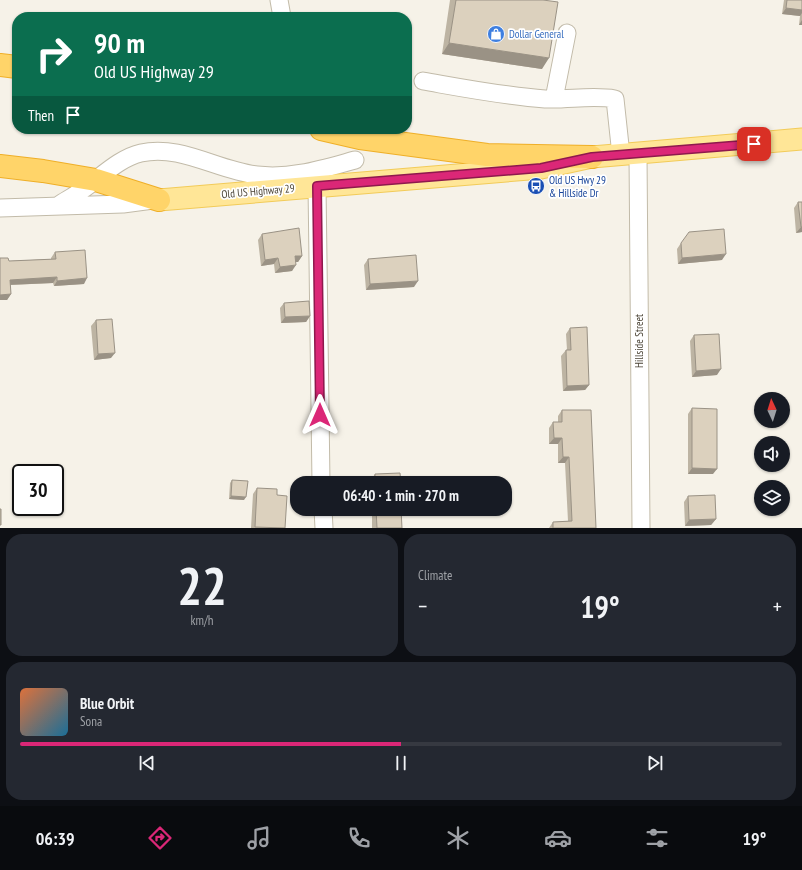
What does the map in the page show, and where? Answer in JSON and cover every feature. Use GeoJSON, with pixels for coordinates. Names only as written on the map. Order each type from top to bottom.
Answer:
{"type":"FeatureCollection","features":[{"type":"Feature","properties":{"kind":"highway"},"geometry":{"type":"LineString","coordinates":[[0,65],[12,66]]}},
{"type":"Feature","properties":{"kind":"highway"},"geometry":{"type":"LineString","coordinates":[[365,134],[487,155],[592,157]]}},
{"type":"Feature","properties":{"kind":"highway"},"geometry":{"type":"LineString","coordinates":[[0,166],[43,171],[96,180],[159,200]]}},
{"type":"Feature","properties":{"kind":"main road","name":"Old US Highway 29"},"geometry":{"type":"LineString","coordinates":[[159,200],[541,168],[592,157],[802,140]]}},
{"type":"Feature","properties":{"kind":"street"},"geometry":{"type":"LineString","coordinates":[[279,0],[281,12]]}},
{"type":"Feature","properties":{"kind":"street"},"geometry":{"type":"LineString","coordinates":[[423,81],[519,97],[554,99],[567,33]]}},
{"type":"Feature","properties":{"kind":"street","name":"Hillside Street"},"geometry":{"type":"LineString","coordinates":[[554,99],[599,96],[616,99],[629,154],[640,528]]}},
{"type":"Feature","properties":{"kind":"street"},"geometry":{"type":"LineString","coordinates":[[353,183],[359,134]]}},
{"type":"Feature","properties":{"kind":"street"},"geometry":{"type":"LineString","coordinates":[[59,205],[129,157],[156,151],[178,153],[256,175],[281,176],[308,174],[355,160]]}},
{"type":"Feature","properties":{"kind":"street"},"geometry":{"type":"LineString","coordinates":[[317,186],[321,476]]}},
{"type":"Feature","properties":{"kind":"street","name":"Old US Highway 29"},"geometry":{"type":"LineString","coordinates":[[0,208],[123,204],[159,200]]}},
{"type":"Feature","properties":{"kind":"street"},"geometry":{"type":"LineString","coordinates":[[323,516],[324,528]]}},
{"type":"Feature","properties":{"kind":"building","name":"Dollar General"},"geometry":{"type":"Polygon","coordinates":[[[456,0],[543,0],[558,2],[549,58],[449,43],[456,0]]]}},
{"type":"Feature","properties":{"kind":"building"},"geometry":{"type":"Polygon","coordinates":[[[787,0],[802,0],[802,10],[786,8],[787,0]]]}},
{"type":"Feature","properties":{"kind":"building"},"geometry":{"type":"Polygon","coordinates":[[[798,202],[802,202],[802,227],[801,227],[798,202]]]}},
{"type":"Feature","properties":{"kind":"building"},"geometry":{"type":"Polygon","coordinates":[[[299,228],[302,256],[295,256],[296,265],[280,267],[278,258],[265,260],[262,234],[299,228]]]}},
{"type":"Feature","properties":{"kind":"building"},"geometry":{"type":"Polygon","coordinates":[[[724,229],[726,254],[682,258],[681,243],[689,232],[724,229]]]}},
{"type":"Feature","properties":{"kind":"building"},"geometry":{"type":"Polygon","coordinates":[[[85,250],[87,278],[57,281],[57,277],[10,280],[11,294],[0,295],[0,258],[8,258],[9,261],[56,259],[55,252],[85,250]]]}},
{"type":"Feature","properties":{"kind":"building"},"geometry":{"type":"Polygon","coordinates":[[[416,255],[418,281],[370,284],[368,259],[416,255]]]}},
{"type":"Feature","properties":{"kind":"building"},"geometry":{"type":"Polygon","coordinates":[[[309,301],[310,316],[285,317],[284,303],[309,301]]]}},
{"type":"Feature","properties":{"kind":"building"},"geometry":{"type":"Polygon","coordinates":[[[112,319],[115,353],[98,354],[96,320],[112,319]]]}},
{"type":"Feature","properties":{"kind":"building"},"geometry":{"type":"Polygon","coordinates":[[[587,327],[589,385],[567,386],[566,350],[571,350],[570,328],[587,327]]]}},
{"type":"Feature","properties":{"kind":"building"},"geometry":{"type":"Polygon","coordinates":[[[719,334],[721,369],[696,371],[694,335],[719,334]]]}},
{"type":"Feature","properties":{"kind":"building"},"geometry":{"type":"Polygon","coordinates":[[[692,408],[717,409],[717,469],[692,468],[692,408]]]}},
{"type":"Feature","properties":{"kind":"building"},"geometry":{"type":"Polygon","coordinates":[[[562,410],[591,410],[596,528],[553,528],[553,522],[572,521],[569,457],[563,457],[562,438],[554,438],[553,422],[562,422],[562,410]]]}},
{"type":"Feature","properties":{"kind":"building"},"geometry":{"type":"Polygon","coordinates":[[[400,473],[400,476],[375,476],[375,474],[400,473]]]}},
{"type":"Feature","properties":{"kind":"building"},"geometry":{"type":"Polygon","coordinates":[[[232,480],[248,481],[246,497],[231,496],[232,480]]]}},
{"type":"Feature","properties":{"kind":"building"},"geometry":{"type":"Polygon","coordinates":[[[257,488],[277,489],[277,495],[287,496],[285,528],[255,527],[257,488]]]}},
{"type":"Feature","properties":{"kind":"building"},"geometry":{"type":"Polygon","coordinates":[[[715,495],[716,519],[689,520],[688,496],[715,495]]]}},
{"type":"Feature","properties":{"kind":"building"},"geometry":{"type":"Polygon","coordinates":[[[1,509],[1,525],[0,525],[1,509]]]}},
{"type":"Feature","properties":{"kind":"building"},"geometry":{"type":"Polygon","coordinates":[[[376,516],[401,516],[402,528],[377,528],[376,516]]]}},
{"type":"Feature","properties":{"kind":"place","name":"Dollar General"},"geometry":{"type":"Point","coordinates":[496,34]}},
{"type":"Feature","properties":{"kind":"place","name":"Old US Hwy 29 & Hillside Dr"},"geometry":{"type":"Point","coordinates":[536,186]}},
{"type":"Feature","properties":{"kind":"route"},"geometry":{"type":"LineString","coordinates":[[320,415],[317,186],[541,168],[592,157],[754,144]]}}]}
